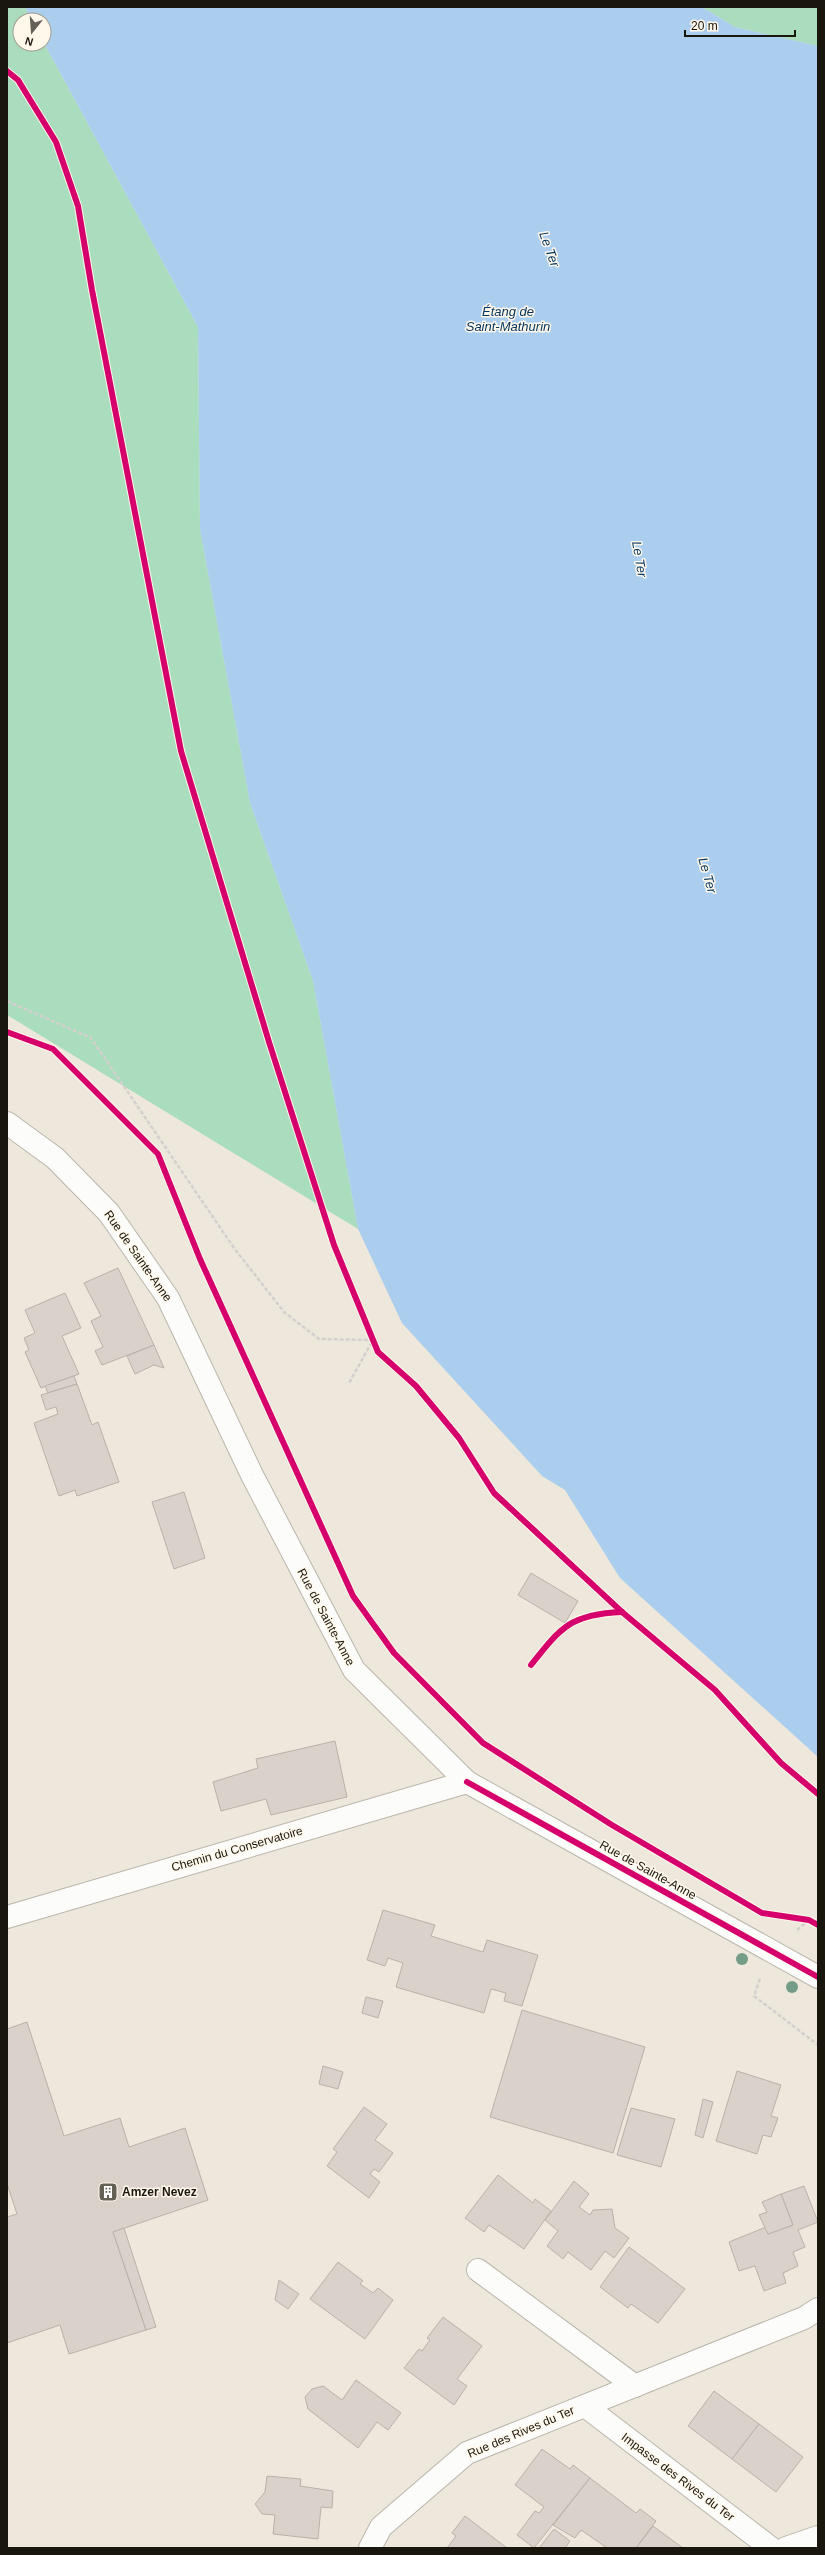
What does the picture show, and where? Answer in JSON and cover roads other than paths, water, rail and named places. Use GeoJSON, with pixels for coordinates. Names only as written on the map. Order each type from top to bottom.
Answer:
{"type":"FeatureCollection","features":[{"type":"Feature","properties":{"kind":"street","name":"Rue de Sainte-Anne"},"geometry":{"type":"LineString","coordinates":[[7,1123],[55,1158],[109,1213],[168,1298],[252,1475],[354,1670],[466,1782],[818,1977]]}},
{"type":"Feature","properties":{"kind":"street","name":"Chemin du Conservatoire"},"geometry":{"type":"LineString","coordinates":[[7,1917],[466,1782]]}},
{"type":"Feature","properties":{"kind":"street"},"geometry":{"type":"LineString","coordinates":[[478,2270],[635,2386]]}},
{"type":"Feature","properties":{"kind":"street","name":"Rue des Rives du Ter"},"geometry":{"type":"LineString","coordinates":[[370,2548],[382,2527],[467,2453],[804,2318],[818,2309]]}},
{"type":"Feature","properties":{"kind":"street","name":"Impasse des Rives du Ter"},"geometry":{"type":"LineString","coordinates":[[585,2406],[771,2548]]}},
{"type":"Feature","properties":{"kind":"street"},"geometry":{"type":"LineString","coordinates":[[786,2548],[818,2537]]}},
{"type":"Feature","properties":{"kind":"water","name":"Étang de Saint-Mathurin"},"geometry":{"type":"Polygon","coordinates":[[[25,7],[702,7],[735,27],[818,46],[818,1757],[620,1578],[565,1490],[542,1476],[402,1323],[358,1229],[313,981],[250,803],[200,529],[198,327],[49,52],[52,52],[52,12],[28,12],[25,7]]]}},
{"type":"Feature","properties":{"kind":"place","name":"Amzer Nevez"},"geometry":{"type":"Point","coordinates":[108,2192]}},
{"type":"Feature","properties":{"kind":"water label","name":"Le Ter"},"geometry":{"type":"Point","coordinates":[550,249]}},
{"type":"Feature","properties":{"kind":"water label","name":"Le Ter"},"geometry":{"type":"Point","coordinates":[640,559]}},
{"type":"Feature","properties":{"kind":"water label","name":"Le Ter"},"geometry":{"type":"Point","coordinates":[708,875]}}]}
